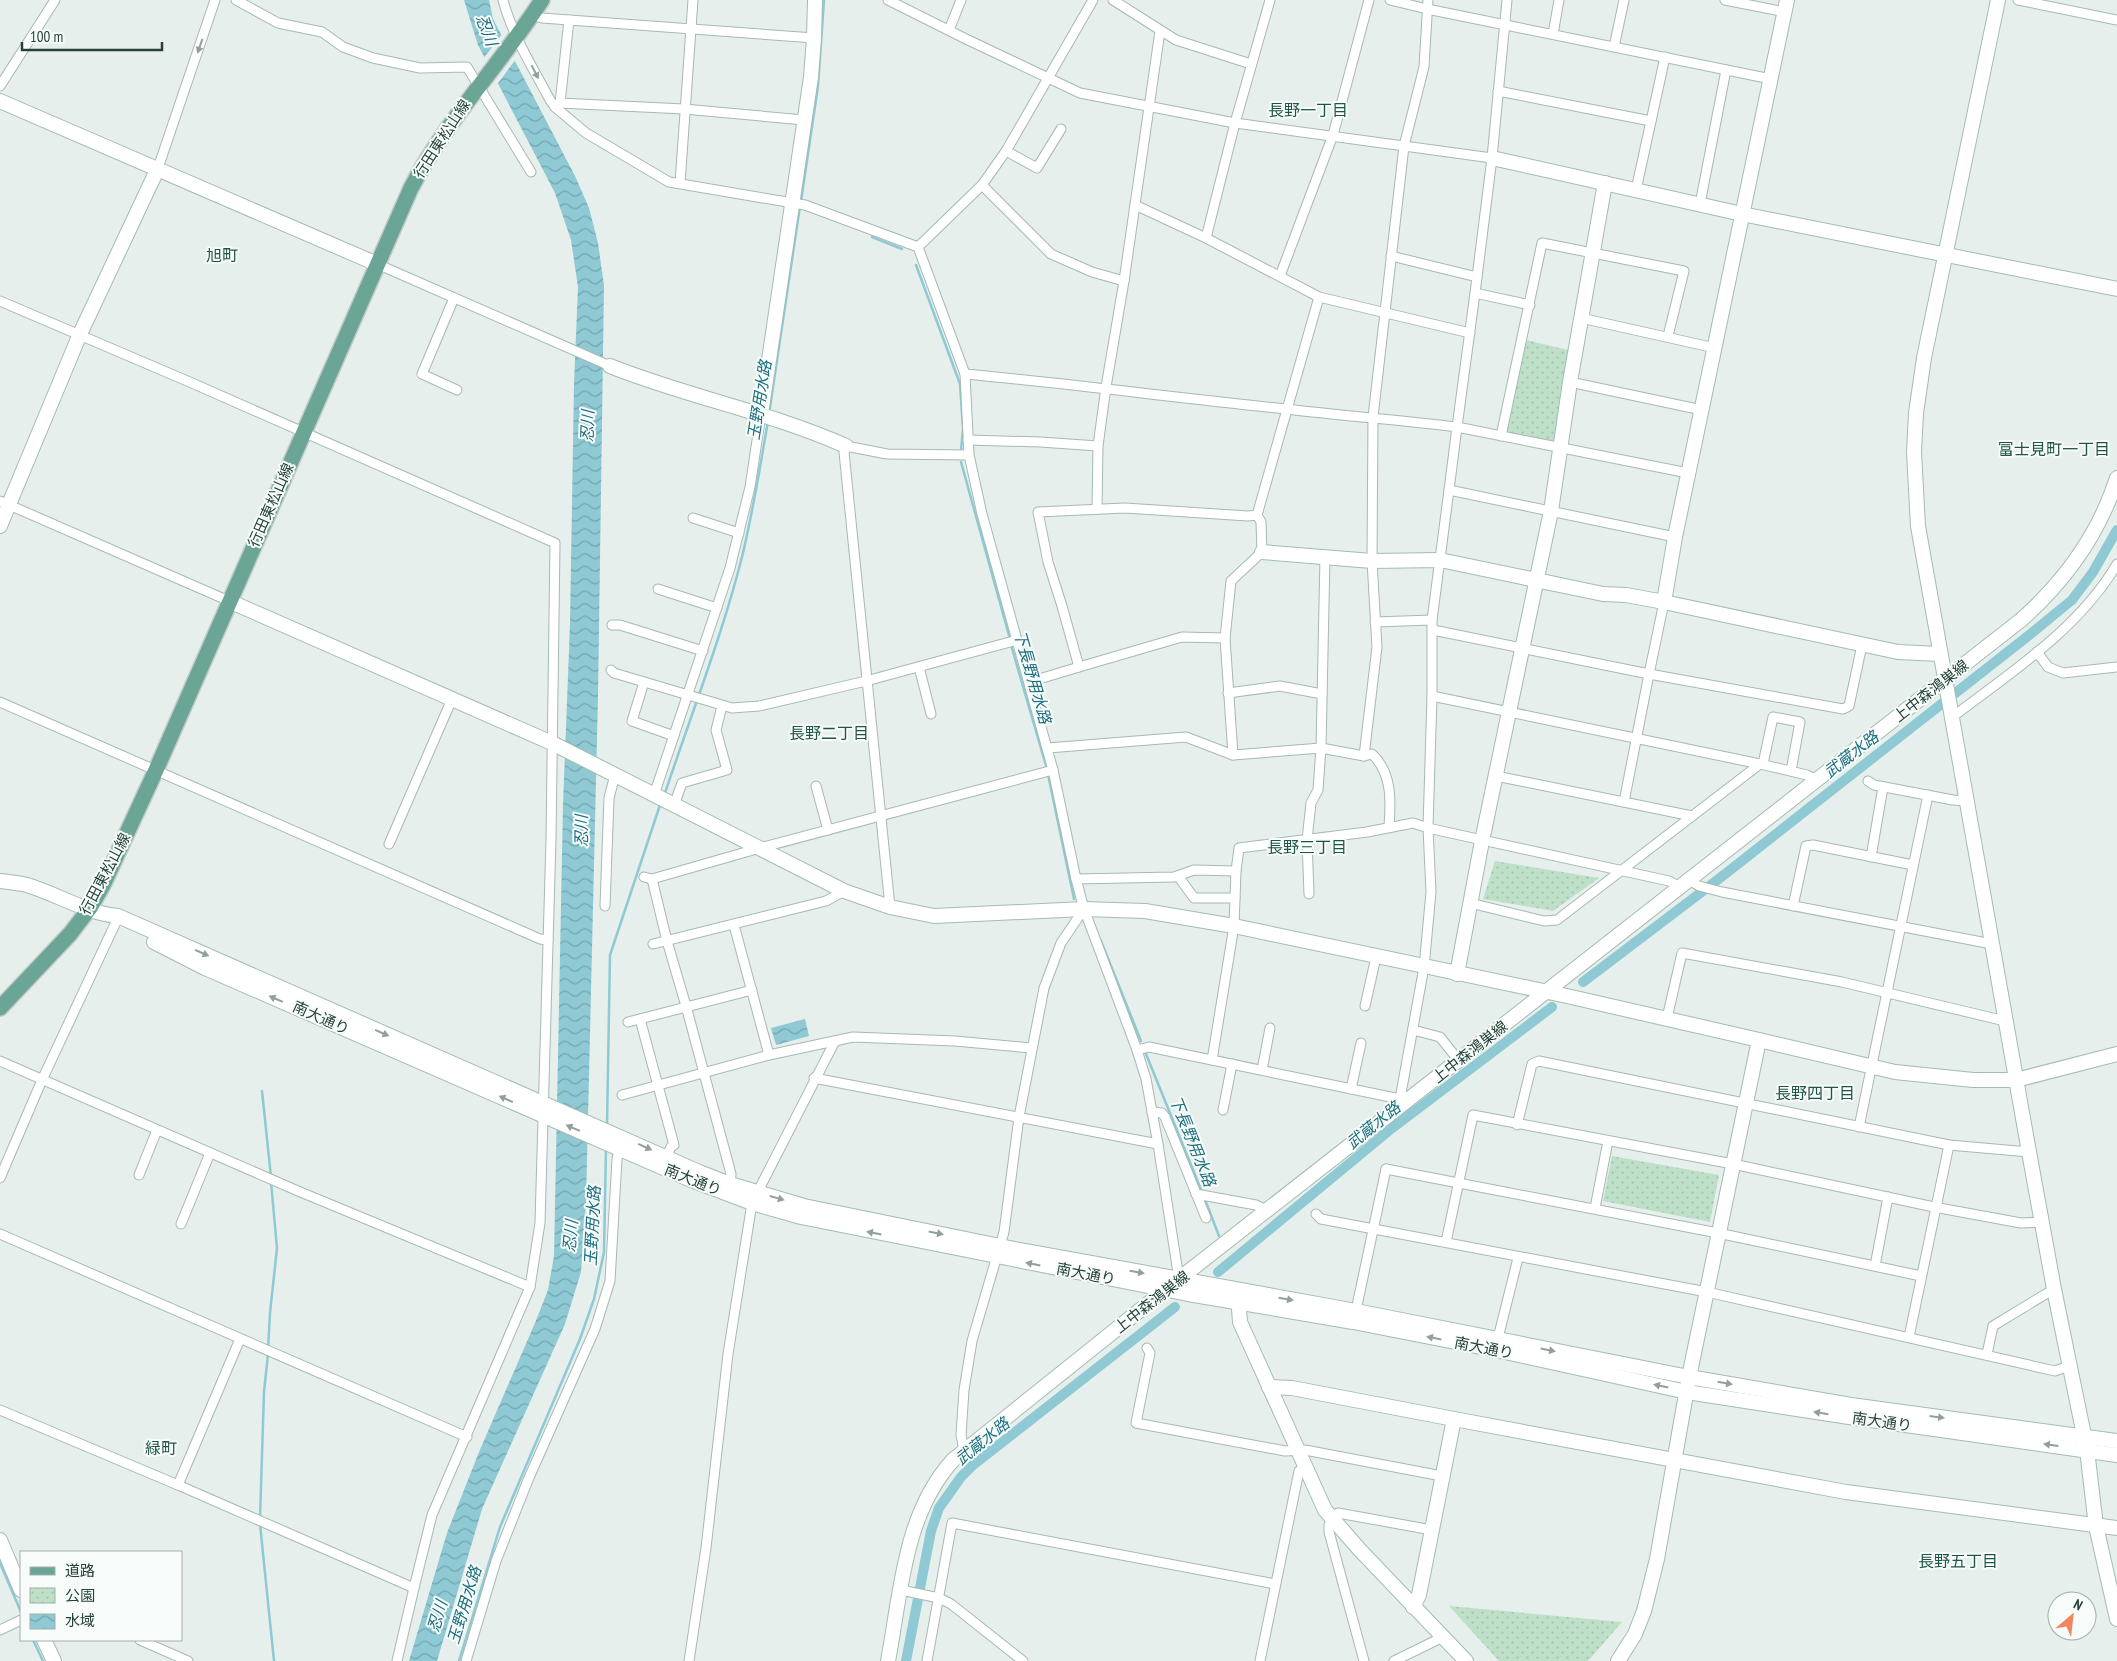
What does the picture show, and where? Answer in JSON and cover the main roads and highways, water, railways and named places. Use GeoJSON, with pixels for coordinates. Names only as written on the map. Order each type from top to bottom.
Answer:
{"type":"FeatureCollection","features":[{"type":"Feature","properties":{"kind":"main road","name":"行田東松山線"},"geometry":{"type":"LineString","coordinates":[[0,1008],[70,934],[90,908],[117,856],[156,770],[303,432],[421,168],[448,126],[542,0]]}},
{"type":"Feature","properties":{"kind":"water","name":"忍川"},"geometry":{"type":"Polygon","coordinates":[[[464,0],[489,0],[493,19],[575,176],[589,208],[598,243],[604,286],[598,696],[586,1202],[581,1272],[565,1324],[482,1509],[437,1661],[409,1661],[447,1533],[479,1452],[548,1290],[554,1256],[563,805],[570,624],[574,384],[578,287],[571,240],[555,193],[478,45],[464,0]]]}},
{"type":"Feature","properties":{"kind":"water"},"geometry":{"type":"Polygon","coordinates":[[[805,1019],[809,1036],[776,1045],[771,1028],[805,1019]]]}},
{"type":"Feature","properties":{"kind":"waterway","name":"玉野用水路"},"geometry":{"type":"LineString","coordinates":[[801,201],[818,86],[824,0]]}},
{"type":"Feature","properties":{"kind":"waterway","name":"玉野用水路"},"geometry":{"type":"LineString","coordinates":[[769,414],[800,206]]}},
{"type":"Feature","properties":{"kind":"waterway","name":"下長野用水路"},"geometry":{"type":"LineString","coordinates":[[872,237],[902,249]]}},
{"type":"Feature","properties":{"kind":"waterway","name":"下長野用水路"},"geometry":{"type":"LineString","coordinates":[[916,265],[960,384],[963,429],[961,450]]}},
{"type":"Feature","properties":{"kind":"waterway","name":"玉野用水路"},"geometry":{"type":"LineString","coordinates":[[665,793],[716,646],[734,587],[750,523],[768,421]]}},
{"type":"Feature","properties":{"kind":"waterway","name":"下長野用水路"},"geometry":{"type":"LineString","coordinates":[[961,462],[1010,639]]}},
{"type":"Feature","properties":{"kind":"waterway","name":"武蔵水路"},"geometry":{"type":"LineString","coordinates":[[1583,982],[1720,878],[2072,600],[2093,572],[2117,530]]}},
{"type":"Feature","properties":{"kind":"waterway","name":"下長野用水路"},"geometry":{"type":"LineString","coordinates":[[1011,645],[1047,769]]}},
{"type":"Feature","properties":{"kind":"waterway","name":"下長野用水路"},"geometry":{"type":"LineString","coordinates":[[1048,774],[1074,899]]}},
{"type":"Feature","properties":{"kind":"waterway","name":"玉野用水路"},"geometry":{"type":"LineString","coordinates":[[607,1125],[610,955],[660,805]]}},
{"type":"Feature","properties":{"kind":"waterway","name":"下長野用水路"},"geometry":{"type":"LineString","coordinates":[[1101,941],[1141,1041]]}},
{"type":"Feature","properties":{"kind":"waterway","name":"武蔵水路"},"geometry":{"type":"LineString","coordinates":[[1218,1272],[1391,1129],[1552,1007]]}},
{"type":"Feature","properties":{"kind":"waterway","name":"下長野用水路"},"geometry":{"type":"LineString","coordinates":[[1146,1054],[1202,1192]]}},
{"type":"Feature","properties":{"kind":"waterway"},"geometry":{"type":"LineString","coordinates":[[262,1091],[271,1177]]}},
{"type":"Feature","properties":{"kind":"waterway","name":"玉野用水路"},"geometry":{"type":"LineString","coordinates":[[459,1661],[500,1527],[580,1339],[594,1299],[604,1252],[606,1148]]}},
{"type":"Feature","properties":{"kind":"waterway"},"geometry":{"type":"LineString","coordinates":[[268,1349],[277,1248],[271,1182]]}},
{"type":"Feature","properties":{"kind":"waterway","name":"下長野用水路"},"geometry":{"type":"LineString","coordinates":[[1204,1197],[1219,1236]]}},
{"type":"Feature","properties":{"kind":"waterway","name":"武蔵水路"},"geometry":{"type":"LineString","coordinates":[[906,1661],[931,1531],[939,1508],[961,1477],[973,1465],[1175,1307]]}},
{"type":"Feature","properties":{"kind":"waterway"},"geometry":{"type":"LineString","coordinates":[[260,1518],[264,1392],[268,1354]]}},
{"type":"Feature","properties":{"kind":"waterway"},"geometry":{"type":"LineString","coordinates":[[260,1524],[274,1661]]}},
{"type":"Feature","properties":{"kind":"waterway"},"geometry":{"type":"LineString","coordinates":[[0,1563],[20,1610]]}},
{"type":"Feature","properties":{"kind":"waterway"},"geometry":{"type":"LineString","coordinates":[[33,1641],[43,1661]]}},
{"type":"Feature","properties":{"kind":"district","name":"長野一丁目"},"geometry":{"type":"Point","coordinates":[1308,110]}},
{"type":"Feature","properties":{"kind":"district","name":"旭町"},"geometry":{"type":"Point","coordinates":[222,255]}},
{"type":"Feature","properties":{"kind":"district","name":"富士見町一丁目"},"geometry":{"type":"Point","coordinates":[2054,449]}},
{"type":"Feature","properties":{"kind":"district","name":"長野二丁目"},"geometry":{"type":"Point","coordinates":[829,733]}},
{"type":"Feature","properties":{"kind":"district","name":"長野三丁目"},"geometry":{"type":"Point","coordinates":[1307,847]}},
{"type":"Feature","properties":{"kind":"district","name":"長野四丁目"},"geometry":{"type":"Point","coordinates":[1815,1093]}},
{"type":"Feature","properties":{"kind":"district","name":"緑町"},"geometry":{"type":"Point","coordinates":[161,1448]}},
{"type":"Feature","properties":{"kind":"district","name":"長野五丁目"},"geometry":{"type":"Point","coordinates":[1958,1561]}}]}
